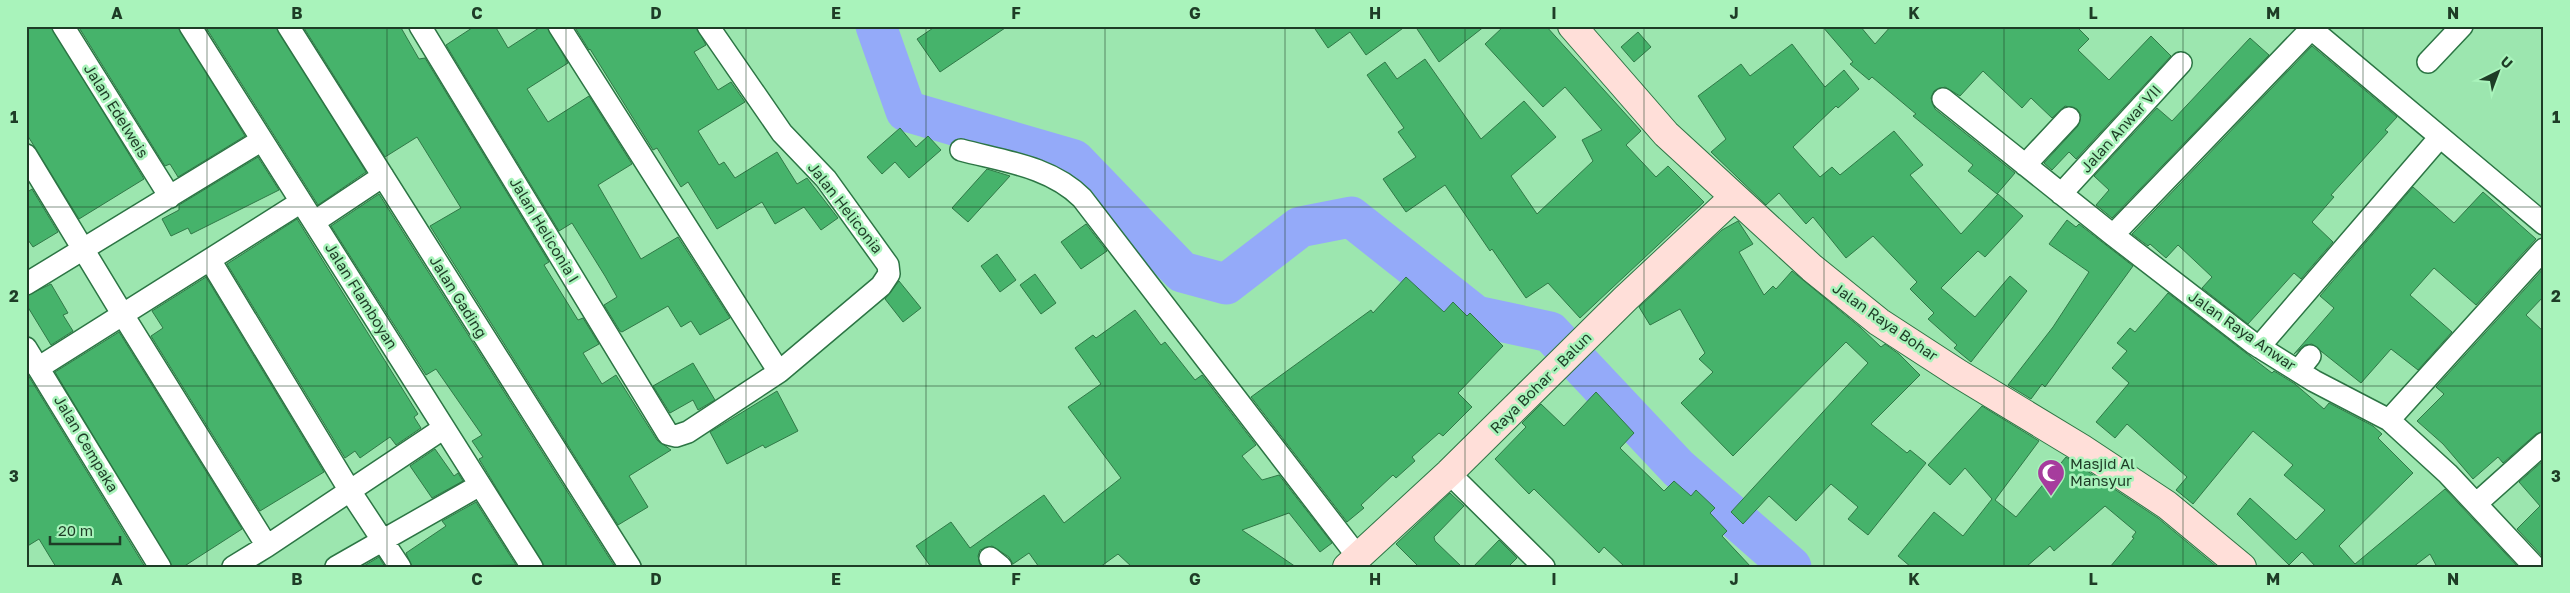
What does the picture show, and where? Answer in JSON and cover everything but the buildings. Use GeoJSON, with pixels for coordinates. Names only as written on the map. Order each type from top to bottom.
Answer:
{"type":"FeatureCollection","features":[{"type":"Feature","properties":{"kind":"street","name":"Jalan Edelweis"},"geometry":{"type":"LineString","coordinates":[[63,26],[170,197]]}},
{"type":"Feature","properties":{"kind":"street","name":"Jalan Flamboyan"},"geometry":{"type":"LineString","coordinates":[[190,26],[532,567]]}},
{"type":"Feature","properties":{"kind":"street","name":"Jalan Gading"},"geometry":{"type":"LineString","coordinates":[[288,26],[630,567]]}},
{"type":"Feature","properties":{"kind":"street","name":"Jalan Heliconia I"},"geometry":{"type":"LineString","coordinates":[[420,26],[668,434]]}},
{"type":"Feature","properties":{"kind":"street"},"geometry":{"type":"LineString","coordinates":[[559,26],[779,372]]}},
{"type":"Feature","properties":{"kind":"street","name":"Jalan Heliconia"},"geometry":{"type":"LineString","coordinates":[[668,434],[676,436],[688,432],[779,372],[880,286],[889,274],[888,265],[826,179],[782,133],[708,26]]}},
{"type":"Feature","properties":{"kind":"street","name":"Jalan Raya Bohar"},"geometry":{"type":"LineString","coordinates":[[1572,26],[1666,134],[1733,198],[1812,268],[1879,322],[1959,374],[2082,448],[2167,505],[2242,567]]}},
{"type":"Feature","properties":{"kind":"street"},"geometry":{"type":"LineString","coordinates":[[2428,62],[2462,26]]}},
{"type":"Feature","properties":{"kind":"street"},"geometry":{"type":"LineString","coordinates":[[2113,235],[2310,28],[2544,224]]}},
{"type":"Feature","properties":{"kind":"street","name":"Jalan Anwar VII"},"geometry":{"type":"LineString","coordinates":[[2061,194],[2181,63]]}},
{"type":"Feature","properties":{"kind":"street","name":"Jalan Raya Anwar"},"geometry":{"type":"LineString","coordinates":[[1943,99],[2113,235],[2259,347],[2304,363],[2389,420],[2477,503],[2535,567]]}},
{"type":"Feature","properties":{"kind":"street"},"geometry":{"type":"LineString","coordinates":[[2025,165],[2069,118]]}},
{"type":"Feature","properties":{"kind":"street"},"geometry":{"type":"LineString","coordinates":[[2259,347],[2440,137]]}},
{"type":"Feature","properties":{"kind":"street"},"geometry":{"type":"LineString","coordinates":[[26,284],[262,140]]}},
{"type":"Feature","properties":{"kind":"street"},"geometry":{"type":"LineString","coordinates":[[961,150],[1050,174],[1072,188],[1082,198],[1353,562]]}},
{"type":"Feature","properties":{"kind":"street"},"geometry":{"type":"LineString","coordinates":[[26,155],[267,546]]}},
{"type":"Feature","properties":{"kind":"street"},"geometry":{"type":"LineString","coordinates":[[314,222],[383,176]]}},
{"type":"Feature","properties":{"kind":"street","name":"Raya Bohar - Balun"},"geometry":{"type":"LineString","coordinates":[[1353,562],[1450,473],[1596,329],[1733,198]]}},
{"type":"Feature","properties":{"kind":"street"},"geometry":{"type":"LineString","coordinates":[[38,368],[301,202]]}},
{"type":"Feature","properties":{"kind":"street"},"geometry":{"type":"LineString","coordinates":[[2389,420],[2544,249]]}},
{"type":"Feature","properties":{"kind":"street"},"geometry":{"type":"LineString","coordinates":[[210,260],[350,491],[400,567]]}},
{"type":"Feature","properties":{"kind":"street","name":"Jalan Cempaka"},"geometry":{"type":"LineString","coordinates":[[26,348],[160,567]]}},
{"type":"Feature","properties":{"kind":"street"},"geometry":{"type":"LineString","coordinates":[[233,567],[444,428]]}},
{"type":"Feature","properties":{"kind":"street"},"geometry":{"type":"LineString","coordinates":[[2477,503],[2544,443]]}},
{"type":"Feature","properties":{"kind":"street"},"geometry":{"type":"LineString","coordinates":[[1450,473],[1544,567]]}},
{"type":"Feature","properties":{"kind":"street"},"geometry":{"type":"LineString","coordinates":[[336,567],[480,485]]}},
{"type":"Feature","properties":{"kind":"waterway"},"geometry":{"type":"LineString","coordinates":[[876,26],[906,111],[1074,160],[1182,272],[1226,284],[1300,227],[1351,217],[1476,316],[1550,332],[1678,468],[1791,567]]}},
{"type":"Feature","properties":{"kind":"place","name":"Masjid Al Mansyur"},"geometry":{"type":"Point","coordinates":[2051,497]}}]}
